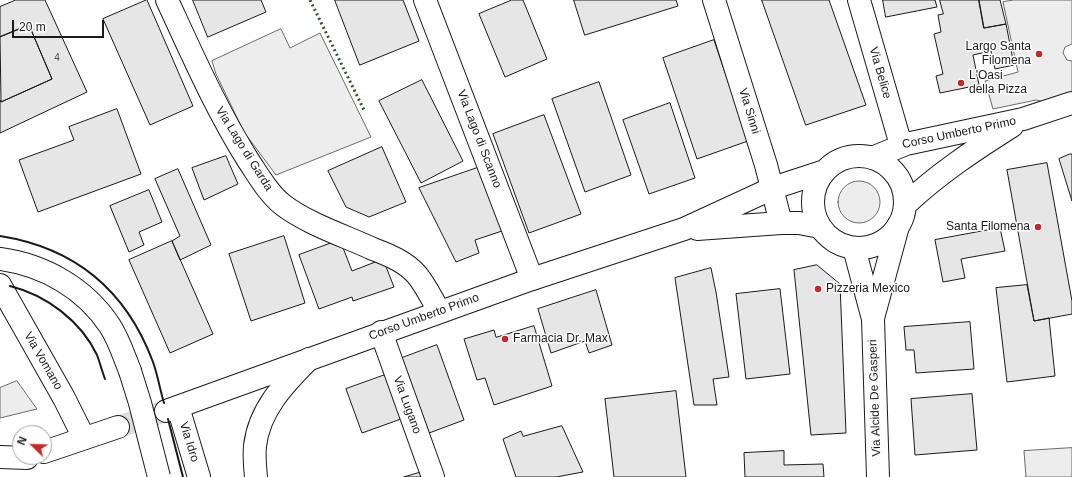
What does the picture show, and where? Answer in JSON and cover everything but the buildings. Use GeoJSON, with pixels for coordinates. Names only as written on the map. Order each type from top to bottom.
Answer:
{"type":"FeatureCollection","features":[{"type":"Feature","properties":{"kind":"main road","name":"Via Lago di Garda"},"geometry":{"type":"LineString","coordinates":[[167,0],[211,96],[237,143],[275,198],[305,218],[404,263],[417,275],[439,311]]}},
{"type":"Feature","properties":{"kind":"main road","name":"Via Lago di Scanno"},"geometry":{"type":"LineString","coordinates":[[425,0],[532,279]]}},
{"type":"Feature","properties":{"kind":"main road","name":"Via Sinni"},"geometry":{"type":"LineString","coordinates":[[714,0],[773,188],[781,223]]}},
{"type":"Feature","properties":{"kind":"main road","name":"Via Belice"},"geometry":{"type":"LineString","coordinates":[[859,0],[901,145]]}},
{"type":"Feature","properties":{"kind":"main road"},"geometry":{"type":"LineString","coordinates":[[1023,119],[1072,103]]}},
{"type":"Feature","properties":{"kind":"main road","name":"Corso Umberto Primo"},"geometry":{"type":"LineString","coordinates":[[872,158],[901,145],[936,136],[1023,119]]}},
{"type":"Feature","properties":{"kind":"main road","name":"Corso Umberto Primo"},"geometry":{"type":"LineString","coordinates":[[905,204],[931,181],[960,160],[1023,119]]}},
{"type":"Feature","properties":{"kind":"main road"},"geometry":{"type":"LineString","coordinates":[[859,156],[872,158],[886,164],[896,175],[903,189],[905,204],[903,216],[898,226],[890,236],[880,243],[867,248],[854,248],[841,245],[829,238],[820,227],[814,213],[813,199],[817,184],[825,171],[835,163],[847,158],[859,156]]}},
{"type":"Feature","properties":{"kind":"main road","name":"Corso Umberto Primo"},"geometry":{"type":"LineString","coordinates":[[172,409],[439,311],[684,229],[773,188],[825,171]]}},
{"type":"Feature","properties":{"kind":"main road","name":"Corso Umberto Primo"},"geometry":{"type":"LineString","coordinates":[[684,229],[781,223],[799,223],[820,227]]}},
{"type":"Feature","properties":{"kind":"main road","name":"Via Alcide De Gasperi"},"geometry":{"type":"LineString","coordinates":[[873,319],[898,226]]}},
{"type":"Feature","properties":{"kind":"main road","name":"Via Alcide De Gasperi"},"geometry":{"type":"LineString","coordinates":[[854,248],[873,319],[878,477]]}},
{"type":"Feature","properties":{"kind":"main road"},"geometry":{"type":"LineString","coordinates":[[0,259],[24,264],[51,274],[66,282],[99,310],[111,327],[130,371],[140,403],[159,477]]}},
{"type":"Feature","properties":{"kind":"main road","name":"Via Vomano"},"geometry":{"type":"LineString","coordinates":[[0,285],[64,398],[84,438]]}},
{"type":"Feature","properties":{"kind":"main road","name":"Via Lugano"},"geometry":{"type":"LineString","coordinates":[[381,332],[433,477]]}},
{"type":"Feature","properties":{"kind":"main road"},"geometry":{"type":"LineString","coordinates":[[256,477],[255,447],[258,431],[265,413],[274,397],[308,359]]}},
{"type":"Feature","properties":{"kind":"main road","name":"Via Idro"},"geometry":{"type":"LineString","coordinates":[[172,409],[199,477]]}},
{"type":"Feature","properties":{"kind":"main road"},"geometry":{"type":"LineString","coordinates":[[52,449],[118,427]]}},
{"type":"Feature","properties":{"kind":"main road"},"geometry":{"type":"LineString","coordinates":[[0,456],[12,456]]}},
{"type":"Feature","properties":{"kind":"main road"},"geometry":{"type":"LineString","coordinates":[[0,467],[12,463]]}},
{"type":"Feature","properties":{"kind":"shaded area","name":"Largo Santa Filomena"},"geometry":{"type":"Polygon","coordinates":[[[1014,0],[1072,0],[1072,44],[1065,47],[1063,53],[1067,60],[1072,61],[1072,97],[1052,104],[1036,100],[993,109],[985,81],[1018,72],[1003,2],[1014,0]]]}},
{"type":"Feature","properties":{"kind":"shaded area"},"geometry":{"type":"Polygon","coordinates":[[[281,29],[290,48],[320,33],[371,137],[276,175],[244,132],[216,74],[212,61],[281,29]]]}},
{"type":"Feature","properties":{"kind":"shaded area"},"geometry":{"type":"Polygon","coordinates":[[[855,181],[863,181],[871,184],[877,190],[880,202],[877,214],[871,220],[863,223],[855,223],[847,220],[841,214],[838,206],[838,198],[841,190],[847,184],[855,181]]]}},
{"type":"Feature","properties":{"kind":"shaded area"},"geometry":{"type":"Polygon","coordinates":[[[17,381],[37,409],[0,418],[0,388],[17,381]]]}},
{"type":"Feature","properties":{"kind":"shaded area"},"geometry":{"type":"Polygon","coordinates":[[[1072,448],[1072,477],[1026,477],[1024,451],[1072,448]]]}},
{"type":"Feature","properties":{"kind":"tunnel"},"geometry":{"type":"LineString","coordinates":[[118,427],[166,411]]}},
{"type":"Feature","properties":{"kind":"hedge"},"geometry":{"type":"LineString","coordinates":[[310,0],[365,112]]}},
{"type":"Feature","properties":{"kind":"wall"},"geometry":{"type":"LineString","coordinates":[[0,236],[27,242],[52,251],[75,262],[95,276],[113,294],[142,336],[153,362],[164,403]]}},
{"type":"Feature","properties":{"kind":"wall"},"geometry":{"type":"LineString","coordinates":[[10,286],[37,296],[61,311],[72,321],[82,331],[97,355],[105,379]]}},
{"type":"Feature","properties":{"kind":"wall"},"geometry":{"type":"LineString","coordinates":[[168,419],[183,477]]}},
{"type":"Feature","properties":{"kind":"place","name":"Largo Santa Filomena"},"geometry":{"type":"Point","coordinates":[1039,54]}},
{"type":"Feature","properties":{"kind":"place","name":"L'Oasi della Pizza"},"geometry":{"type":"Point","coordinates":[961,83]}},
{"type":"Feature","properties":{"kind":"place","name":"Santa Filomena"},"geometry":{"type":"Point","coordinates":[1038,227]}},
{"type":"Feature","properties":{"kind":"place","name":"Pizzeria Mexico"},"geometry":{"type":"Point","coordinates":[818,289]}},
{"type":"Feature","properties":{"kind":"place","name":"Farmacia Dr. Max"},"geometry":{"type":"Point","coordinates":[505,339]}}]}
